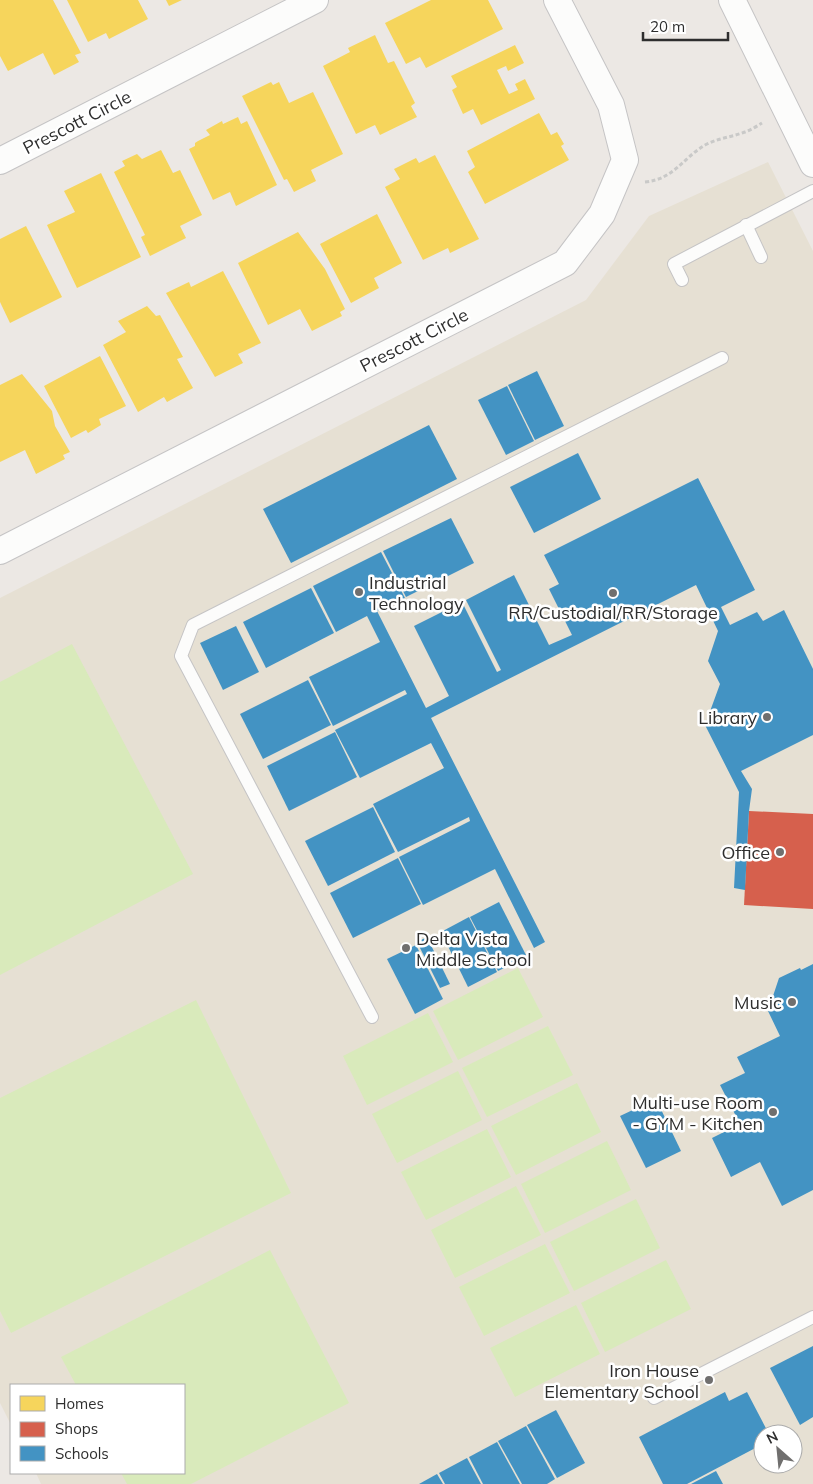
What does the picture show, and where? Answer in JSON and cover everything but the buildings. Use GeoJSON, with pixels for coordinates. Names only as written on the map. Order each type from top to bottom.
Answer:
{"type":"FeatureCollection","features":[{"type":"Feature","properties":{"kind":"street","name":"Prescott Circle"},"geometry":{"type":"LineString","coordinates":[[0,162],[315,0]]}},
{"type":"Feature","properties":{"kind":"street","name":"Prescott Circle"},"geometry":{"type":"LineString","coordinates":[[0,551],[565,263],[602,214],[625,160],[611,105],[557,0]]}},
{"type":"Feature","properties":{"kind":"street"},"geometry":{"type":"LineString","coordinates":[[732,0],[813,164]]}},
{"type":"Feature","properties":{"kind":"lane"},"geometry":{"type":"LineString","coordinates":[[682,280],[674,264],[813,191]]}},
{"type":"Feature","properties":{"kind":"lane"},"geometry":{"type":"LineString","coordinates":[[746,225],[761,257]]}},
{"type":"Feature","properties":{"kind":"lane"},"geometry":{"type":"LineString","coordinates":[[372,1018],[181,656],[193,624],[722,358]]}},
{"type":"Feature","properties":{"kind":"lane"},"geometry":{"type":"LineString","coordinates":[[654,1398],[813,1317]]}},
{"type":"Feature","properties":{"kind":"path"},"geometry":{"type":"LineString","coordinates":[[617,179],[642,182],[655,181],[669,175],[695,151],[709,143],[745,132],[787,111]]}},
{"type":"Feature","properties":{"kind":"shaded area","name":"Delta Vista Middle School"},"geometry":{"type":"Polygon","coordinates":[[[768,162],[813,251],[813,1484],[41,1484],[36,1474],[185,1474],[185,1384],[10,1384],[10,1423],[0,1403],[0,598],[586,300],[649,216],[768,162]]]}},
{"type":"Feature","properties":{"kind":"green space"},"geometry":{"type":"Polygon","coordinates":[[[72,644],[193,874],[0,975],[0,682],[72,644]]]}},
{"type":"Feature","properties":{"kind":"green space"},"geometry":{"type":"Polygon","coordinates":[[[518,968],[543,1017],[458,1060],[433,1011],[518,968]]]}},
{"type":"Feature","properties":{"kind":"green space"},"geometry":{"type":"Polygon","coordinates":[[[196,1000],[291,1193],[11,1333],[0,1311],[0,1098],[196,1000]]]}},
{"type":"Feature","properties":{"kind":"green space"},"geometry":{"type":"Polygon","coordinates":[[[428,1013],[453,1062],[367,1105],[343,1056],[428,1013]]]}},
{"type":"Feature","properties":{"kind":"green space"},"geometry":{"type":"Polygon","coordinates":[[[548,1026],[573,1075],[487,1117],[462,1068],[548,1026]]]}},
{"type":"Feature","properties":{"kind":"green space"},"geometry":{"type":"Polygon","coordinates":[[[458,1071],[482,1120],[397,1163],[372,1114],[458,1071]]]}},
{"type":"Feature","properties":{"kind":"green space"},"geometry":{"type":"Polygon","coordinates":[[[577,1083],[601,1132],[516,1175],[491,1126],[577,1083]]]}},
{"type":"Feature","properties":{"kind":"green space"},"geometry":{"type":"Polygon","coordinates":[[[487,1129],[511,1177],[426,1220],[401,1172],[487,1129]]]}},
{"type":"Feature","properties":{"kind":"green space"},"geometry":{"type":"Polygon","coordinates":[[[607,1141],[631,1190],[545,1233],[521,1184],[607,1141]]]}},
{"type":"Feature","properties":{"kind":"green space"},"geometry":{"type":"Polygon","coordinates":[[[516,1186],[541,1235],[455,1278],[431,1230],[516,1186]]]}},
{"type":"Feature","properties":{"kind":"green space"},"geometry":{"type":"Polygon","coordinates":[[[636,1199],[660,1248],[574,1291],[550,1242],[636,1199]]]}},
{"type":"Feature","properties":{"kind":"green space"},"geometry":{"type":"Polygon","coordinates":[[[545,1244],[570,1293],[484,1336],[459,1287],[545,1244]]]}},
{"type":"Feature","properties":{"kind":"green space"},"geometry":{"type":"Polygon","coordinates":[[[270,1250],[349,1403],[191,1484],[127,1484],[122,1474],[185,1474],[185,1384],[75,1384],[61,1357],[270,1250]]]}},
{"type":"Feature","properties":{"kind":"green space"},"geometry":{"type":"Polygon","coordinates":[[[666,1260],[691,1309],[605,1352],[581,1303],[666,1260]]]}},
{"type":"Feature","properties":{"kind":"green space"},"geometry":{"type":"Polygon","coordinates":[[[576,1305],[600,1354],[515,1397],[490,1348],[576,1305]]]}},
{"type":"Feature","properties":{"kind":"place","name":"Industrial Technology"},"geometry":{"type":"Point","coordinates":[359,592]}},
{"type":"Feature","properties":{"kind":"place","name":"RR/Custodial/RR/Storage"},"geometry":{"type":"Point","coordinates":[613,593]}},
{"type":"Feature","properties":{"kind":"place","name":"Library"},"geometry":{"type":"Point","coordinates":[767,717]}},
{"type":"Feature","properties":{"kind":"place","name":"Office"},"geometry":{"type":"Point","coordinates":[780,852]}},
{"type":"Feature","properties":{"kind":"place","name":"Delta Vista Middle School"},"geometry":{"type":"Point","coordinates":[406,948]}},
{"type":"Feature","properties":{"kind":"place","name":"Music"},"geometry":{"type":"Point","coordinates":[792,1002]}},
{"type":"Feature","properties":{"kind":"place","name":"Multi-use Room - GYM - Kitchen"},"geometry":{"type":"Point","coordinates":[773,1112]}},
{"type":"Feature","properties":{"kind":"place","name":"Iron House Elementary School"},"geometry":{"type":"Point","coordinates":[709,1380]}}]}
